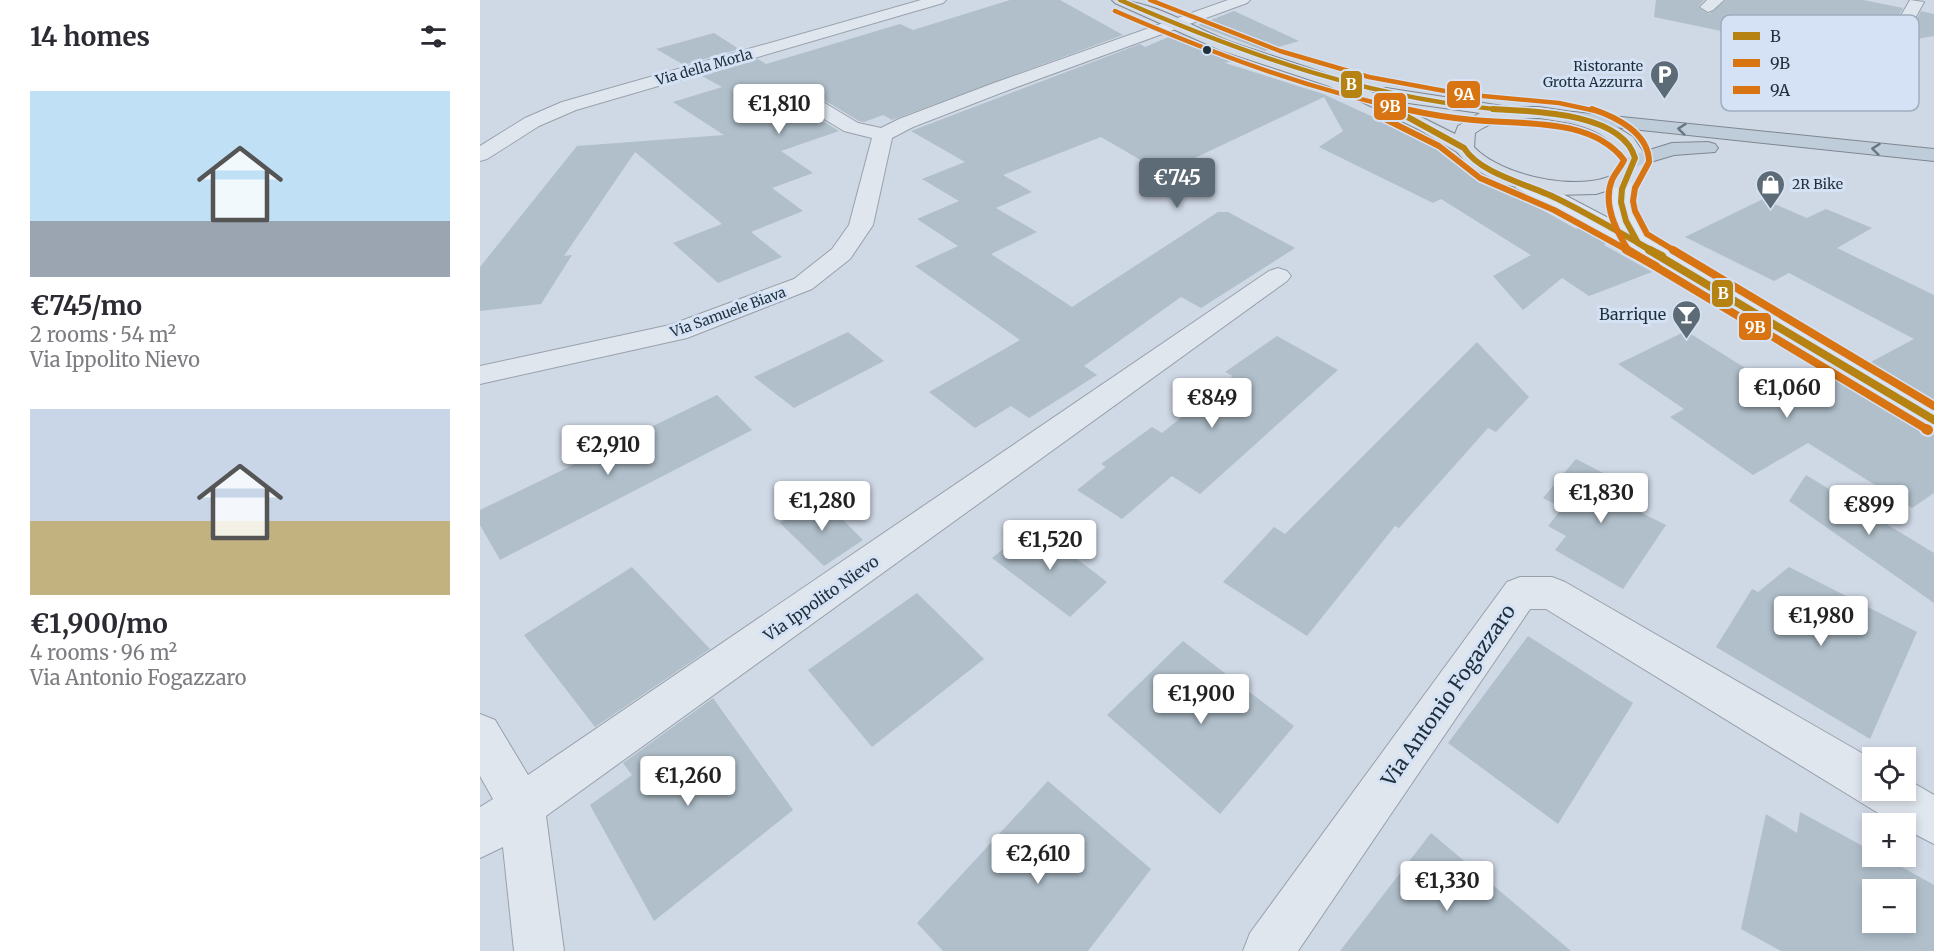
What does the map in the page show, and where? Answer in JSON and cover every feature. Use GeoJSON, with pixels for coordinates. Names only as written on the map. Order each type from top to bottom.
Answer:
{"type":"FeatureCollection","features":[{"type":"Feature","properties":{"kind":"highway"},"geometry":{"type":"LineString","coordinates":[[1573,117],[1934,155]]}},
{"type":"Feature","properties":{"kind":"highway"},"geometry":{"type":"LineString","coordinates":[[1632,169],[1665,150],[1689,147],[1934,171]]}},
{"type":"Feature","properties":{"kind":"main road"},"geometry":{"type":"LineString","coordinates":[[1120,0],[1257,57],[1335,82],[1423,101],[1573,117],[1598,125],[1618,136],[1632,148],[1632,169],[1608,185],[1583,189],[1554,188],[1524,183],[1486,168],[1469,156],[1464,148],[1462,136],[1469,126],[1485,117],[1519,112]]}},
{"type":"Feature","properties":{"kind":"main road"},"geometry":{"type":"LineString","coordinates":[[1335,82],[1412,117],[1464,148]]}},
{"type":"Feature","properties":{"kind":"street","name":"Via della Morla"},"geometry":{"type":"LineString","coordinates":[[480,155],[532,122],[569,106],[938,0]]}},
{"type":"Feature","properties":{"kind":"street"},"geometry":{"type":"LineString","coordinates":[[811,103],[851,127],[884,135],[916,119],[1242,0]]}},
{"type":"Feature","properties":{"kind":"street"},"geometry":{"type":"LineString","coordinates":[[1906,15],[1912,1],[1934,5]]}},
{"type":"Feature","properties":{"kind":"street","name":"Via Samuele Biava"},"geometry":{"type":"LineString","coordinates":[[480,375],[677,332],[803,284],[841,254],[861,225],[884,135]]}},
{"type":"Feature","properties":{"kind":"street"},"geometry":{"type":"LineString","coordinates":[[1632,169],[1622,189],[1622,202],[1628,224],[1638,243]]}},
{"type":"Feature","properties":{"kind":"street"},"geometry":{"type":"LineString","coordinates":[[1524,183],[1638,243],[1934,420]]}},
{"type":"Feature","properties":{"kind":"street","name":"Via Ippolito Nievo"},"geometry":{"type":"LineString","coordinates":[[480,835],[1278,276]]}},
{"type":"Feature","properties":{"kind":"street","name":"Via Antonio Fogazzaro"},"geometry":{"type":"LineString","coordinates":[[1268,951],[1521,593],[1552,593],[1862,778]]}},
{"type":"Feature","properties":{"kind":"street"},"geometry":{"type":"LineString","coordinates":[[480,734],[522,807],[539,951]]}},
{"type":"Feature","properties":{"kind":"street"},"geometry":{"type":"LineString","coordinates":[[1901,801],[1934,821]]}},
{"type":"Feature","properties":{"kind":"building"},"geometry":{"type":"Polygon","coordinates":[[[1010,0],[1060,0],[1123,35],[892,120],[883,115],[864,122],[859,121],[819,97],[804,97],[800,102],[803,109],[839,131],[781,151],[813,173],[772,188],[803,211],[751,232],[782,257],[718,283],[673,243],[722,224],[635,152],[564,256],[572,255],[541,304],[480,311],[480,267],[577,146],[724,135],[673,102],[722,87],[702,76],[758,59],[766,64],[900,24],[913,30],[1010,0]]]}},
{"type":"Feature","properties":{"kind":"building"},"geometry":{"type":"Polygon","coordinates":[[[1656,0],[1704,0],[1698,7],[1709,14],[1726,0],[1863,0],[1903,8],[1899,15],[1721,15],[1721,31],[1654,17],[1656,0]]]}},
{"type":"Feature","properties":{"kind":"building"},"geometry":{"type":"Polygon","coordinates":[[[1234,11],[1299,41],[1265,51],[1198,25],[1234,11]]]}},
{"type":"Feature","properties":{"kind":"building"},"geometry":{"type":"Polygon","coordinates":[[[1921,11],[1934,14],[1934,36],[1919,39],[1919,15],[1921,11]]]}},
{"type":"Feature","properties":{"kind":"building"},"geometry":{"type":"Polygon","coordinates":[[[714,33],[739,49],[684,65],[656,49],[714,33]]]}},
{"type":"Feature","properties":{"kind":"building"},"geometry":{"type":"Polygon","coordinates":[[[1178,33],[1239,59],[1225,63],[1323,94],[1456,155],[1463,163],[1460,164],[1576,229],[1582,226],[1609,240],[1604,245],[1652,272],[1589,296],[1562,278],[1523,310],[1493,276],[1531,255],[1441,199],[1433,203],[1319,147],[1343,131],[1324,97],[1163,173],[1101,137],[1003,175],[1032,192],[996,208],[1037,232],[991,254],[1072,307],[1218,212],[1228,212],[1295,248],[1201,308],[1181,297],[1084,366],[1097,375],[1029,418],[1011,406],[975,428],[929,392],[1020,340],[915,266],[958,246],[917,219],[959,201],[922,179],[965,162],[911,131],[1140,44],[1145,47],[1178,33]]]}},
{"type":"Feature","properties":{"kind":"building"},"geometry":{"type":"Polygon","coordinates":[[[1763,199],[1807,218],[1826,209],[1872,228],[1837,248],[1934,295],[1934,403],[1867,364],[1914,339],[1789,273],[1774,281],[1685,237],[1763,199]]]}},
{"type":"Feature","properties":{"kind":"building"},"geometry":{"type":"Polygon","coordinates":[[[1686,331],[1798,401],[1839,379],[1922,429],[1934,433],[1934,493],[1912,508],[1808,443],[1753,475],[1670,417],[1684,409],[1618,364],[1686,331]]]}},
{"type":"Feature","properties":{"kind":"building"},"geometry":{"type":"Polygon","coordinates":[[[848,332],[884,361],[794,408],[754,377],[848,332]]]}},
{"type":"Feature","properties":{"kind":"building"},"geometry":{"type":"Polygon","coordinates":[[[1277,336],[1338,370],[1200,494],[1172,476],[1122,519],[1077,490],[1106,467],[1101,464],[1152,427],[1162,433],[1233,376],[1225,372],[1277,336]]]}},
{"type":"Feature","properties":{"kind":"building"},"geometry":{"type":"Polygon","coordinates":[[[1477,342],[1529,397],[1496,432],[1488,428],[1399,528],[1395,526],[1307,636],[1223,582],[1274,527],[1285,534],[1477,342]]]}},
{"type":"Feature","properties":{"kind":"building"},"geometry":{"type":"Polygon","coordinates":[[[717,395],[752,430],[500,560],[480,525],[480,510],[717,395]]]}},
{"type":"Feature","properties":{"kind":"building"},"geometry":{"type":"Polygon","coordinates":[[[1576,459],[1638,491],[1628,506],[1666,525],[1623,589],[1555,550],[1566,536],[1548,526],[1562,508],[1543,498],[1576,459]]]}},
{"type":"Feature","properties":{"kind":"building"},"geometry":{"type":"Polygon","coordinates":[[[1806,475],[1934,553],[1934,603],[1789,501],[1806,475]]]}},
{"type":"Feature","properties":{"kind":"building"},"geometry":{"type":"Polygon","coordinates":[[[821,498],[863,540],[824,566],[780,523],[821,498]]]}},
{"type":"Feature","properties":{"kind":"building"},"geometry":{"type":"Polygon","coordinates":[[[1033,525],[1107,582],[1070,617],[992,558],[1033,525]]]}},
{"type":"Feature","properties":{"kind":"building"},"geometry":{"type":"Polygon","coordinates":[[[632,567],[710,649],[595,727],[524,635],[632,567]]]}},
{"type":"Feature","properties":{"kind":"building"},"geometry":{"type":"Polygon","coordinates":[[[1789,567],[1917,632],[1870,739],[1716,647],[1752,589],[1758,592],[1789,567]]]}},
{"type":"Feature","properties":{"kind":"building"},"geometry":{"type":"Polygon","coordinates":[[[917,593],[984,659],[872,747],[808,670],[917,593]]]}},
{"type":"Feature","properties":{"kind":"building"},"geometry":{"type":"Polygon","coordinates":[[[1528,636],[1633,703],[1558,824],[1448,743],[1528,636]]]}},
{"type":"Feature","properties":{"kind":"building"},"geometry":{"type":"Polygon","coordinates":[[[1183,641],[1294,726],[1220,814],[1107,715],[1183,641]]]}},
{"type":"Feature","properties":{"kind":"building"},"geometry":{"type":"Polygon","coordinates":[[[713,698],[793,810],[654,921],[590,805],[632,775],[623,763],[713,698]]]}},
{"type":"Feature","properties":{"kind":"building"},"geometry":{"type":"Polygon","coordinates":[[[1048,781],[1151,869],[1088,951],[943,951],[917,923],[1048,781]]]}},
{"type":"Feature","properties":{"kind":"building"},"geometry":{"type":"Polygon","coordinates":[[[1800,812],[1862,846],[1862,867],[1902,867],[1934,885],[1934,951],[1781,951],[1741,929],[1766,814],[1797,833],[1800,812]]]}},
{"type":"Feature","properties":{"kind":"building"},"geometry":{"type":"Polygon","coordinates":[[[1431,833],[1571,951],[1340,951],[1431,833]]]}},
{"type":"Feature","properties":{"kind":"transit line","name":"B"},"geometry":{"type":"LineString","coordinates":[[1120,0],[1204,36],[1289,67],[1333,80],[1421,100],[1467,107],[1552,113],[1574,117],[1595,123],[1613,132],[1628,144],[1635,158],[1622,189],[1621,202],[1624,215],[1638,243],[1934,420]]}},
{"type":"Feature","properties":{"kind":"transit line","name":"9A"},"geometry":{"type":"LineString","coordinates":[[1150,0],[1236,36],[1369,77],[1461,94],[1576,105],[1609,115],[1637,135],[1649,155],[1649,162],[1633,196],[1635,211],[1647,234],[1934,406]]}},
{"type":"Feature","properties":{"kind":"transit line","name":"9B"},"geometry":{"type":"LineString","coordinates":[[1115,11],[1245,64],[1378,104],[1471,120],[1555,127],[1578,131],[1598,138],[1614,147],[1624,160],[1612,180],[1609,198],[1612,218],[1630,252],[1928,430]]}},
{"type":"Feature","properties":{"kind":"transit line","name":"B"},"geometry":{"type":"LineString","coordinates":[[1387,106],[1445,136],[1464,148],[1469,156],[1486,168],[1559,199],[1662,256]]}},
{"type":"Feature","properties":{"kind":"transit line","name":"9B"},"geometry":{"type":"LineString","coordinates":[[1381,117],[1439,146],[1480,178],[1554,210],[1656,266]]}},
{"type":"Feature","properties":{"kind":"place","name":"Ristorante Grotta Azzurra"},"geometry":{"type":"Point","coordinates":[1664,100]}},
{"type":"Feature","properties":{"kind":"place","name":"2R Bike"},"geometry":{"type":"Point","coordinates":[1771,210]}},
{"type":"Feature","properties":{"kind":"place","name":"Barrique"},"geometry":{"type":"Point","coordinates":[1687,340]}}]}
